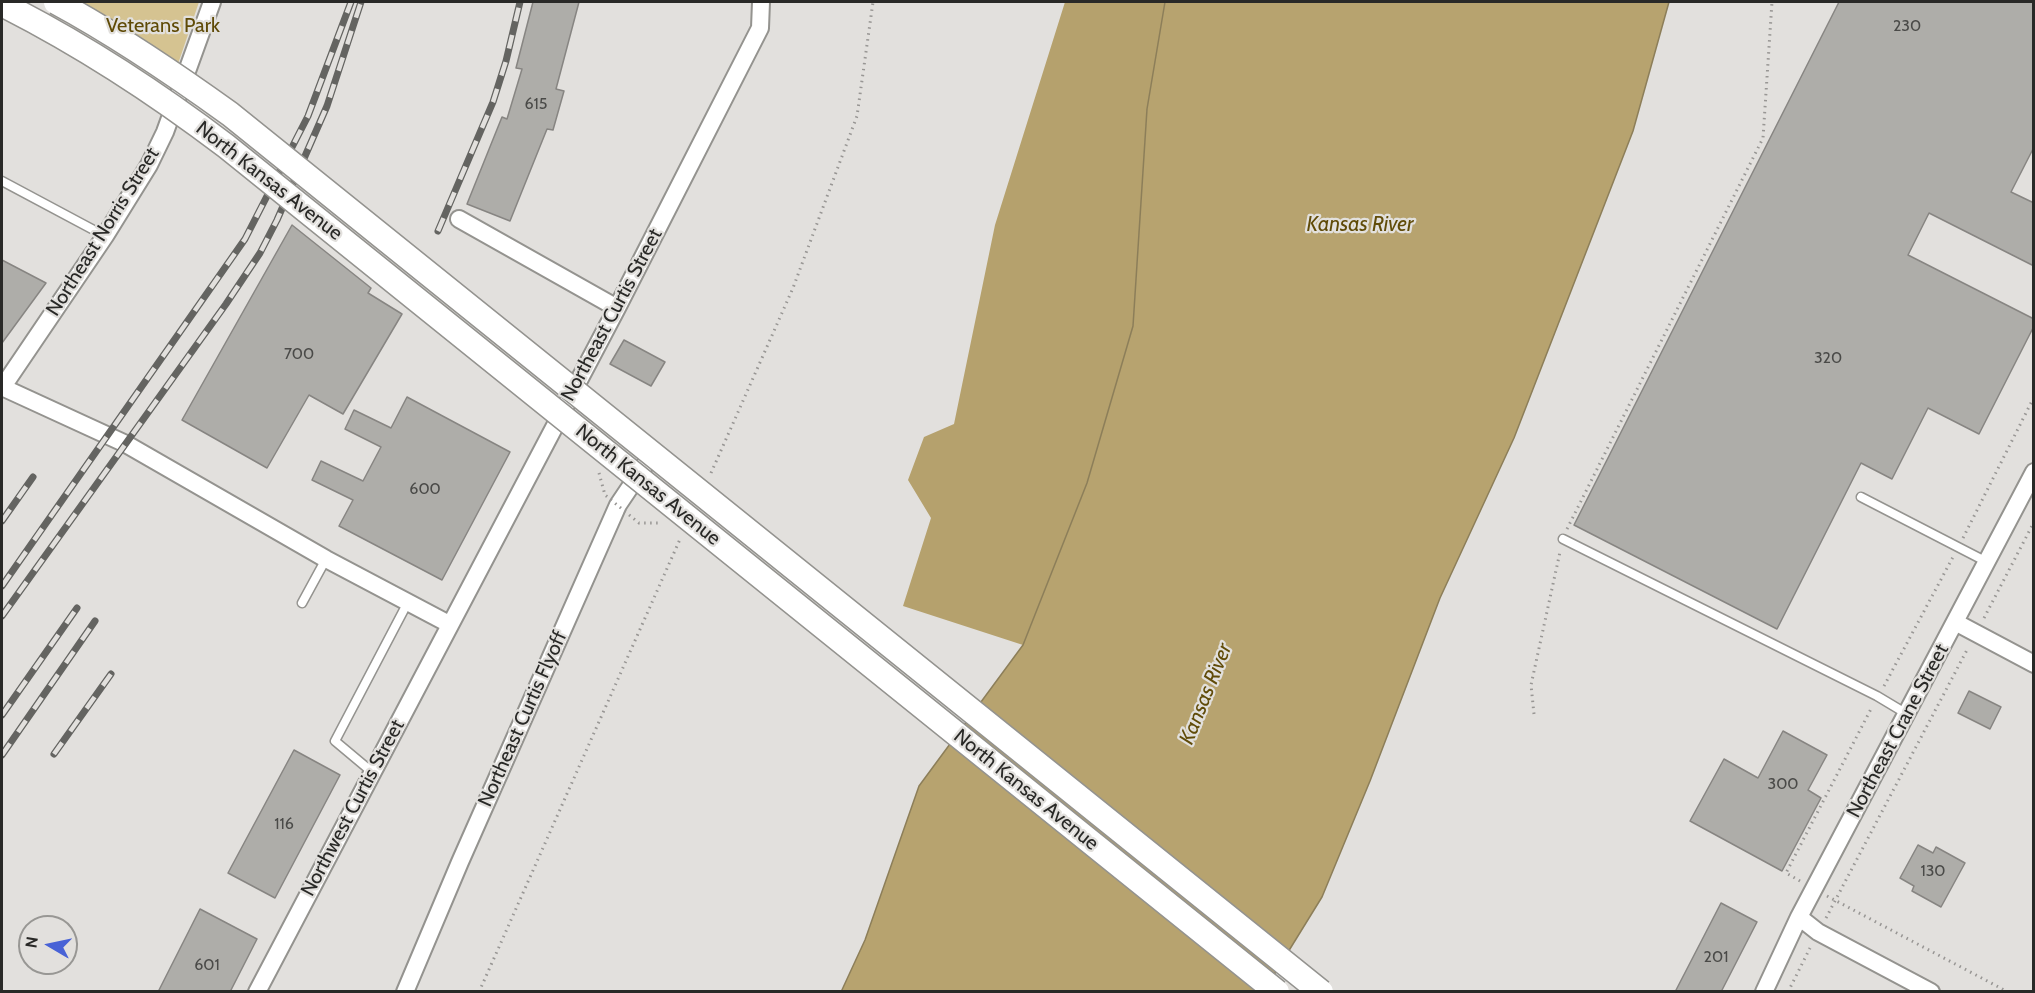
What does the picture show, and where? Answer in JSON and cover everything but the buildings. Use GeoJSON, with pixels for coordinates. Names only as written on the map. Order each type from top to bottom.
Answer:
{"type":"FeatureCollection","features":[{"type":"Feature","properties":{"kind":"main road","name":"North Kansas Avenue"},"geometry":{"type":"LineString","coordinates":[[56,2],[151,58],[230,114],[1321,992]]}},
{"type":"Feature","properties":{"kind":"main road","name":"North Kansas Avenue"},"geometry":{"type":"LineString","coordinates":[[2,4],[72,42],[177,109],[226,146],[1277,992]]}},
{"type":"Feature","properties":{"kind":"street","name":"Northeast Norris Street"},"geometry":{"type":"LineString","coordinates":[[2,387],[105,236],[149,165],[195,54],[212,2]]}},
{"type":"Feature","properties":{"kind":"street","name":"Northeast Curtis Street"},"geometry":{"type":"LineString","coordinates":[[449,624],[617,309],[760,28],[761,2]]}},
{"type":"Feature","properties":{"kind":"street"},"geometry":{"type":"LineString","coordinates":[[459,219],[617,309]]}},
{"type":"Feature","properties":{"kind":"street"},"geometry":{"type":"LineString","coordinates":[[2,387],[126,444],[326,559],[449,624]]}},
{"type":"Feature","properties":{"kind":"street","name":"Northeast Curtis Flyoff"},"geometry":{"type":"LineString","coordinates":[[405,992],[618,505],[653,453]]}},
{"type":"Feature","properties":{"kind":"street","name":"Northeast Crane Street"},"geometry":{"type":"LineString","coordinates":[[1764,992],[1799,917],[2034,472]]}},
{"type":"Feature","properties":{"kind":"street"},"geometry":{"type":"LineString","coordinates":[[1955,622],[2034,664]]}},
{"type":"Feature","properties":{"kind":"street","name":"Northwest Curtis Street"},"geometry":{"type":"LineString","coordinates":[[257,992],[449,624]]}},
{"type":"Feature","properties":{"kind":"street"},"geometry":{"type":"LineString","coordinates":[[1799,917],[1818,932],[1931,992]]}},
{"type":"Feature","properties":{"kind":"lane"},"geometry":{"type":"LineString","coordinates":[[2,181],[105,236]]}},
{"type":"Feature","properties":{"kind":"lane"},"geometry":{"type":"LineString","coordinates":[[1861,497],[1987,562]]}},
{"type":"Feature","properties":{"kind":"lane"},"geometry":{"type":"LineString","coordinates":[[1563,539],[1877,696],[1906,714]]}},
{"type":"Feature","properties":{"kind":"lane"},"geometry":{"type":"LineString","coordinates":[[302,603],[326,559]]}},
{"type":"Feature","properties":{"kind":"lane"},"geometry":{"type":"LineString","coordinates":[[372,772],[335,741],[408,602]]}},
{"type":"Feature","properties":{"kind":"path"},"geometry":{"type":"LineString","coordinates":[[1534,714],[1531,685],[1563,539],[1763,138],[1772,2]]}},
{"type":"Feature","properties":{"kind":"path"},"geometry":{"type":"LineString","coordinates":[[2008,992],[1786,873],[1877,696],[1934,596],[2034,397]]}},
{"type":"Feature","properties":{"kind":"path"},"geometry":{"type":"LineString","coordinates":[[1788,992],[2034,522]]}},
{"type":"Feature","properties":{"kind":"green space","name":"Veterans Park"},"geometry":{"type":"Polygon","coordinates":[[[73,2],[199,2],[178,64],[73,2]]]}},
{"type":"Feature","properties":{"kind":"shaded area"},"geometry":{"type":"Polygon","coordinates":[[[1065,2],[1165,2],[1147,109],[1133,326],[1087,483],[1023,645],[903,606],[931,518],[908,480],[924,437],[954,424],[995,225],[1065,2]]]}},
{"type":"Feature","properties":{"kind":"water","name":"Kansas River"},"geometry":{"type":"Polygon","coordinates":[[[1165,2],[1669,2],[1633,131],[1514,438],[1440,598],[1370,781],[1322,897],[1264,991],[841,992],[865,940],[919,786],[1023,645],[1087,483],[1133,326],[1147,109],[1165,2]]]}},
{"type":"Feature","properties":{"kind":"railway"},"geometry":{"type":"LineString","coordinates":[[2,586],[245,239],[308,116],[351,2]]}},
{"type":"Feature","properties":{"kind":"railway"},"geometry":{"type":"LineString","coordinates":[[2,616],[226,304],[260,253],[327,106],[361,2]]}},
{"type":"Feature","properties":{"kind":"railway"},"geometry":{"type":"LineString","coordinates":[[438,231],[493,102],[506,61],[520,2]]}},
{"type":"Feature","properties":{"kind":"railway"},"geometry":{"type":"LineString","coordinates":[[2,521],[33,477]]}},
{"type":"Feature","properties":{"kind":"railway"},"geometry":{"type":"LineString","coordinates":[[2,715],[77,608]]}},
{"type":"Feature","properties":{"kind":"railway"},"geometry":{"type":"LineString","coordinates":[[2,755],[95,621]]}},
{"type":"Feature","properties":{"kind":"railway"},"geometry":{"type":"LineString","coordinates":[[54,754],[111,674]]}}]}
